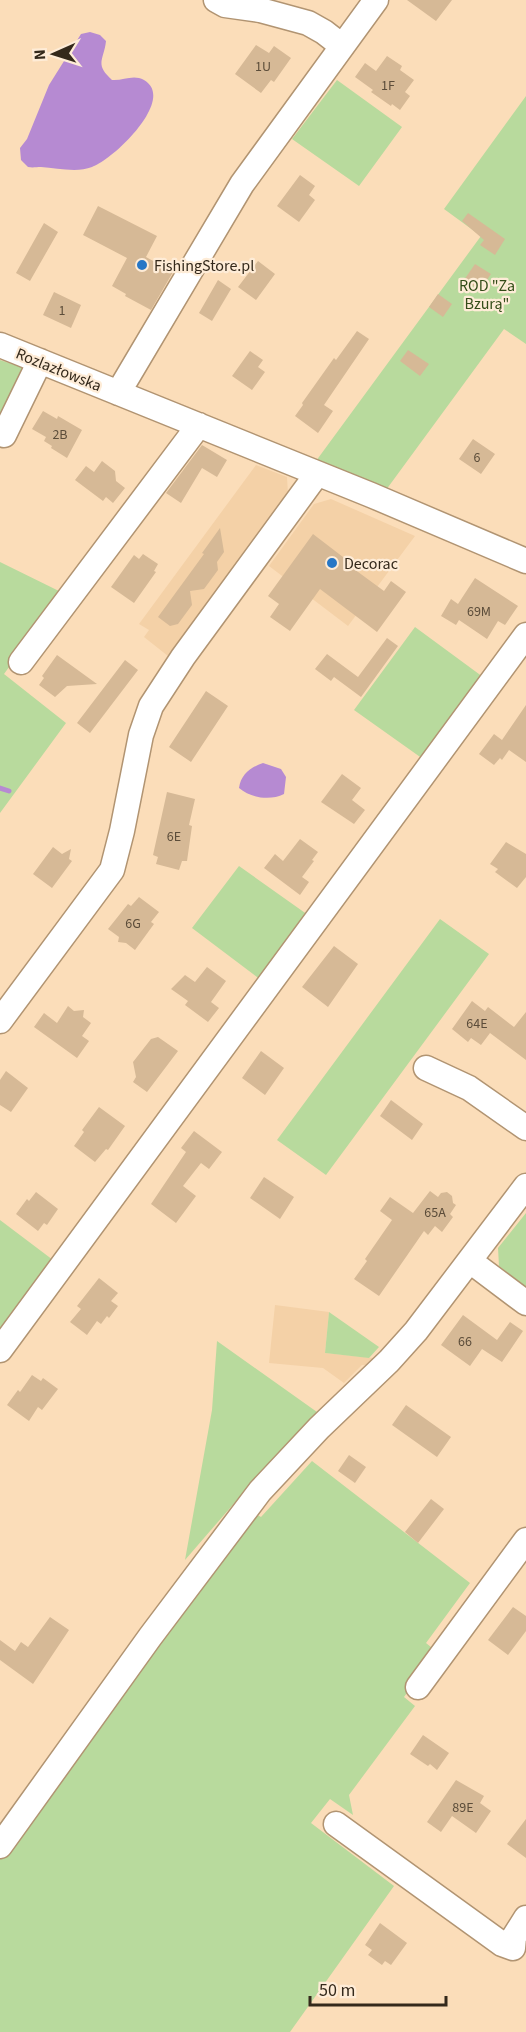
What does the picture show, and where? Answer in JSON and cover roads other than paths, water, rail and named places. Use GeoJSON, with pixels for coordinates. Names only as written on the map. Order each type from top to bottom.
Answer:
{"type":"FeatureCollection","features":[{"type":"Feature","properties":{"kind":"street"},"geometry":{"type":"LineString","coordinates":[[216,0],[225,5],[260,10],[308,22],[342,46]]}},
{"type":"Feature","properties":{"kind":"street"},"geometry":{"type":"LineString","coordinates":[[118,393],[242,184],[376,0]]}},
{"type":"Feature","properties":{"kind":"street","name":"Rozlazłowska"},"geometry":{"type":"LineString","coordinates":[[0,345],[526,561]]}},
{"type":"Feature","properties":{"kind":"street"},"geometry":{"type":"LineString","coordinates":[[4,435],[40,361]]}},
{"type":"Feature","properties":{"kind":"street"},"geometry":{"type":"LineString","coordinates":[[21,662],[199,425]]}},
{"type":"Feature","properties":{"kind":"street"},"geometry":{"type":"LineString","coordinates":[[0,1022],[112,870],[141,735],[152,706],[183,657],[318,474]]}},
{"type":"Feature","properties":{"kind":"street"},"geometry":{"type":"LineString","coordinates":[[0,1350],[526,635]]}},
{"type":"Feature","properties":{"kind":"street"},"geometry":{"type":"LineString","coordinates":[[426,1068],[469,1088],[526,1128]]}},
{"type":"Feature","properties":{"kind":"street"},"geometry":{"type":"LineString","coordinates":[[0,1845],[150,1637],[260,1491],[319,1428],[390,1361],[416,1331],[526,1186]]}},
{"type":"Feature","properties":{"kind":"street"},"geometry":{"type":"LineString","coordinates":[[470,1261],[526,1303]]}},
{"type":"Feature","properties":{"kind":"street"},"geometry":{"type":"LineString","coordinates":[[418,1688],[526,1540]]}},
{"type":"Feature","properties":{"kind":"street"},"geometry":{"type":"LineString","coordinates":[[336,1824],[519,1955]]}},
{"type":"Feature","properties":{"kind":"street"},"geometry":{"type":"LineString","coordinates":[[519,1955],[514,1937],[526,1918]]}},
{"type":"Feature","properties":{"kind":"waterway"},"geometry":{"type":"LineString","coordinates":[[0,788],[9,791]]}},
{"type":"Feature","properties":{"kind":"place","name":"FishingStore.pl"},"geometry":{"type":"Point","coordinates":[142,265]}},
{"type":"Feature","properties":{"kind":"place","name":"Decorac"},"geometry":{"type":"Point","coordinates":[332,563]}},
{"type":"Feature","properties":{"kind":"park label","name":"ROD \"Za Bzurą\""},"geometry":{"type":"Point","coordinates":[487,294]}}]}
